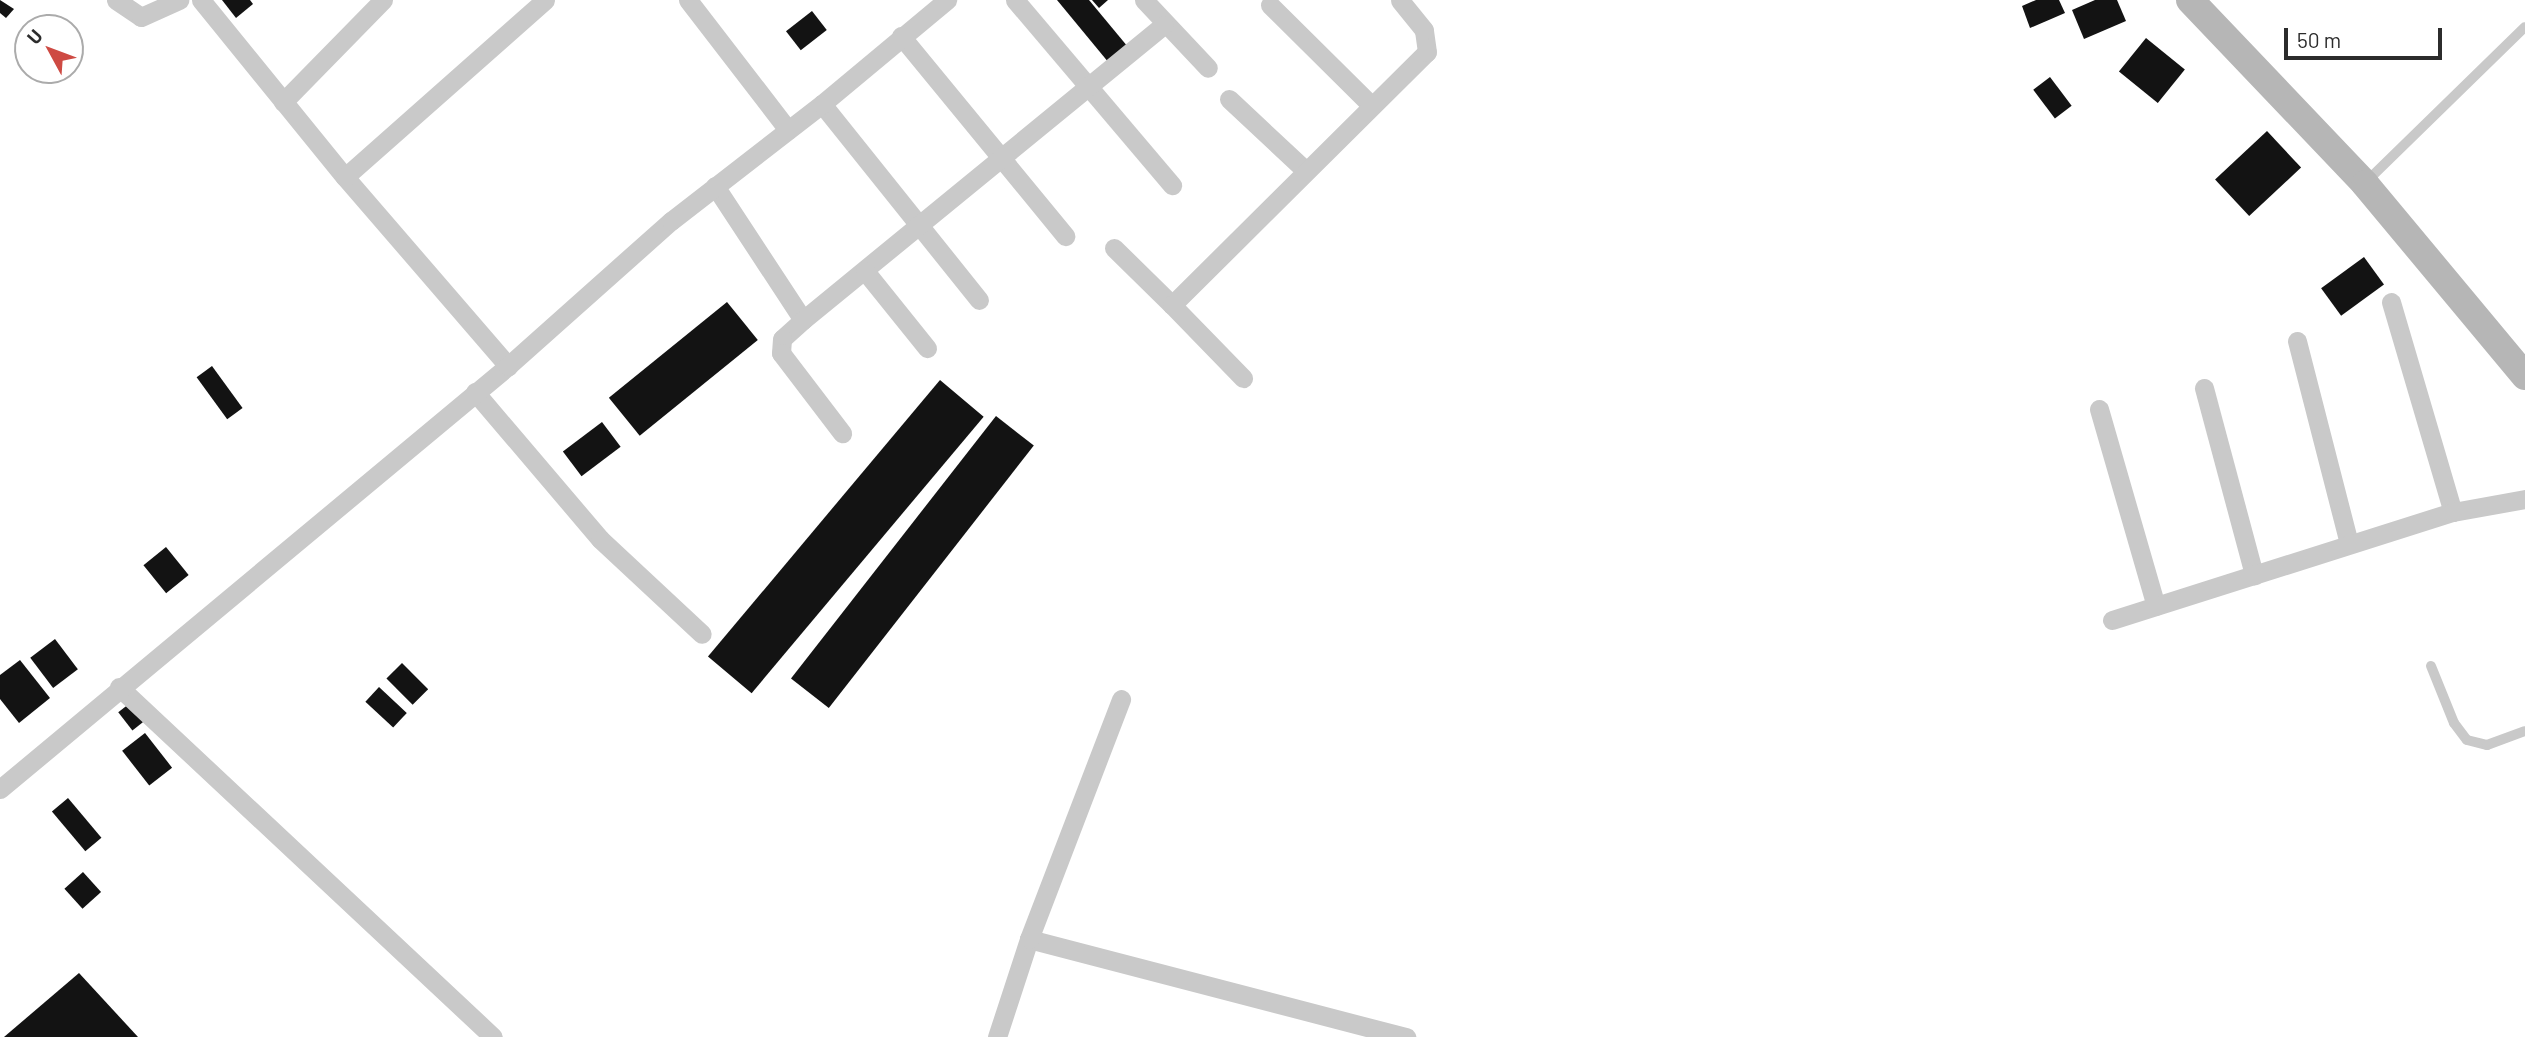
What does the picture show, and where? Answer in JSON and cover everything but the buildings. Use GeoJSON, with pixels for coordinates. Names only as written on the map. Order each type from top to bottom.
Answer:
{"type":"FeatureCollection","features":[{"type":"Feature","properties":{"kind":"main road"},"geometry":{"type":"LineString","coordinates":[[2190,0],[2365,184],[2525,376]]}},
{"type":"Feature","properties":{"kind":"street"},"geometry":{"type":"LineString","coordinates":[[116,0],[141,17],[178,0]]}},
{"type":"Feature","properties":{"kind":"street"},"geometry":{"type":"LineString","coordinates":[[201,0],[345,177],[508,366]]}},
{"type":"Feature","properties":{"kind":"street"},"geometry":{"type":"LineString","coordinates":[[283,102],[383,0]]}},
{"type":"Feature","properties":{"kind":"street"},"geometry":{"type":"LineString","coordinates":[[345,177],[545,0]]}},
{"type":"Feature","properties":{"kind":"street"},"geometry":{"type":"LineString","coordinates":[[688,0],[788,130]]}},
{"type":"Feature","properties":{"kind":"street"},"geometry":{"type":"LineString","coordinates":[[0,789],[119,687],[508,366],[715,186],[822,104],[947,0]]}},
{"type":"Feature","properties":{"kind":"street"},"geometry":{"type":"LineString","coordinates":[[1016,0],[1171,185]]}},
{"type":"Feature","properties":{"kind":"street"},"geometry":{"type":"LineString","coordinates":[[1144,0],[1164,25],[1208,68]]}},
{"type":"Feature","properties":{"kind":"street"},"geometry":{"type":"LineString","coordinates":[[1172,305],[1305,170],[1427,52],[1424,30],[1400,0]]}},
{"type":"Feature","properties":{"kind":"street"},"geometry":{"type":"LineString","coordinates":[[1270,5],[1371,105]]}},
{"type":"Feature","properties":{"kind":"street"},"geometry":{"type":"LineString","coordinates":[[842,433],[781,353],[782,339],[921,228],[1003,156],[1164,25]]}},
{"type":"Feature","properties":{"kind":"street"},"geometry":{"type":"LineString","coordinates":[[901,36],[1003,156],[1065,236]]}},
{"type":"Feature","properties":{"kind":"street"},"geometry":{"type":"LineString","coordinates":[[1229,99],[1305,170]]}},
{"type":"Feature","properties":{"kind":"street"},"geometry":{"type":"LineString","coordinates":[[822,104],[979,300]]}},
{"type":"Feature","properties":{"kind":"street"},"geometry":{"type":"LineString","coordinates":[[715,186],[803,320]]}},
{"type":"Feature","properties":{"kind":"street"},"geometry":{"type":"LineString","coordinates":[[1114,248],[1243,378]]}},
{"type":"Feature","properties":{"kind":"street"},"geometry":{"type":"LineString","coordinates":[[865,271],[927,348]]}},
{"type":"Feature","properties":{"kind":"street"},"geometry":{"type":"LineString","coordinates":[[2391,302],[2453,512]]}},
{"type":"Feature","properties":{"kind":"street"},"geometry":{"type":"LineString","coordinates":[[2297,341],[2349,543]]}},
{"type":"Feature","properties":{"kind":"street"},"geometry":{"type":"LineString","coordinates":[[2204,388],[2254,575]]}},
{"type":"Feature","properties":{"kind":"street"},"geometry":{"type":"LineString","coordinates":[[475,392],[600,539],[702,634]]}},
{"type":"Feature","properties":{"kind":"street"},"geometry":{"type":"LineString","coordinates":[[2099,409],[2156,606]]}},
{"type":"Feature","properties":{"kind":"street"},"geometry":{"type":"LineString","coordinates":[[2112,620],[2453,512],[2525,499]]}},
{"type":"Feature","properties":{"kind":"street"},"geometry":{"type":"LineString","coordinates":[[119,687],[493,1037]]}},
{"type":"Feature","properties":{"kind":"street"},"geometry":{"type":"LineString","coordinates":[[997,1037],[1029,939],[1121,699]]}},
{"type":"Feature","properties":{"kind":"street"},"geometry":{"type":"LineString","coordinates":[[1029,939],[1406,1037]]}},
{"type":"Feature","properties":{"kind":"lane"},"geometry":{"type":"LineString","coordinates":[[2365,184],[2525,27]]}},
{"type":"Feature","properties":{"kind":"lane"},"geometry":{"type":"LineString","coordinates":[[2431,666],[2454,723],[2467,740],[2487,745],[2525,731]]}}]}
